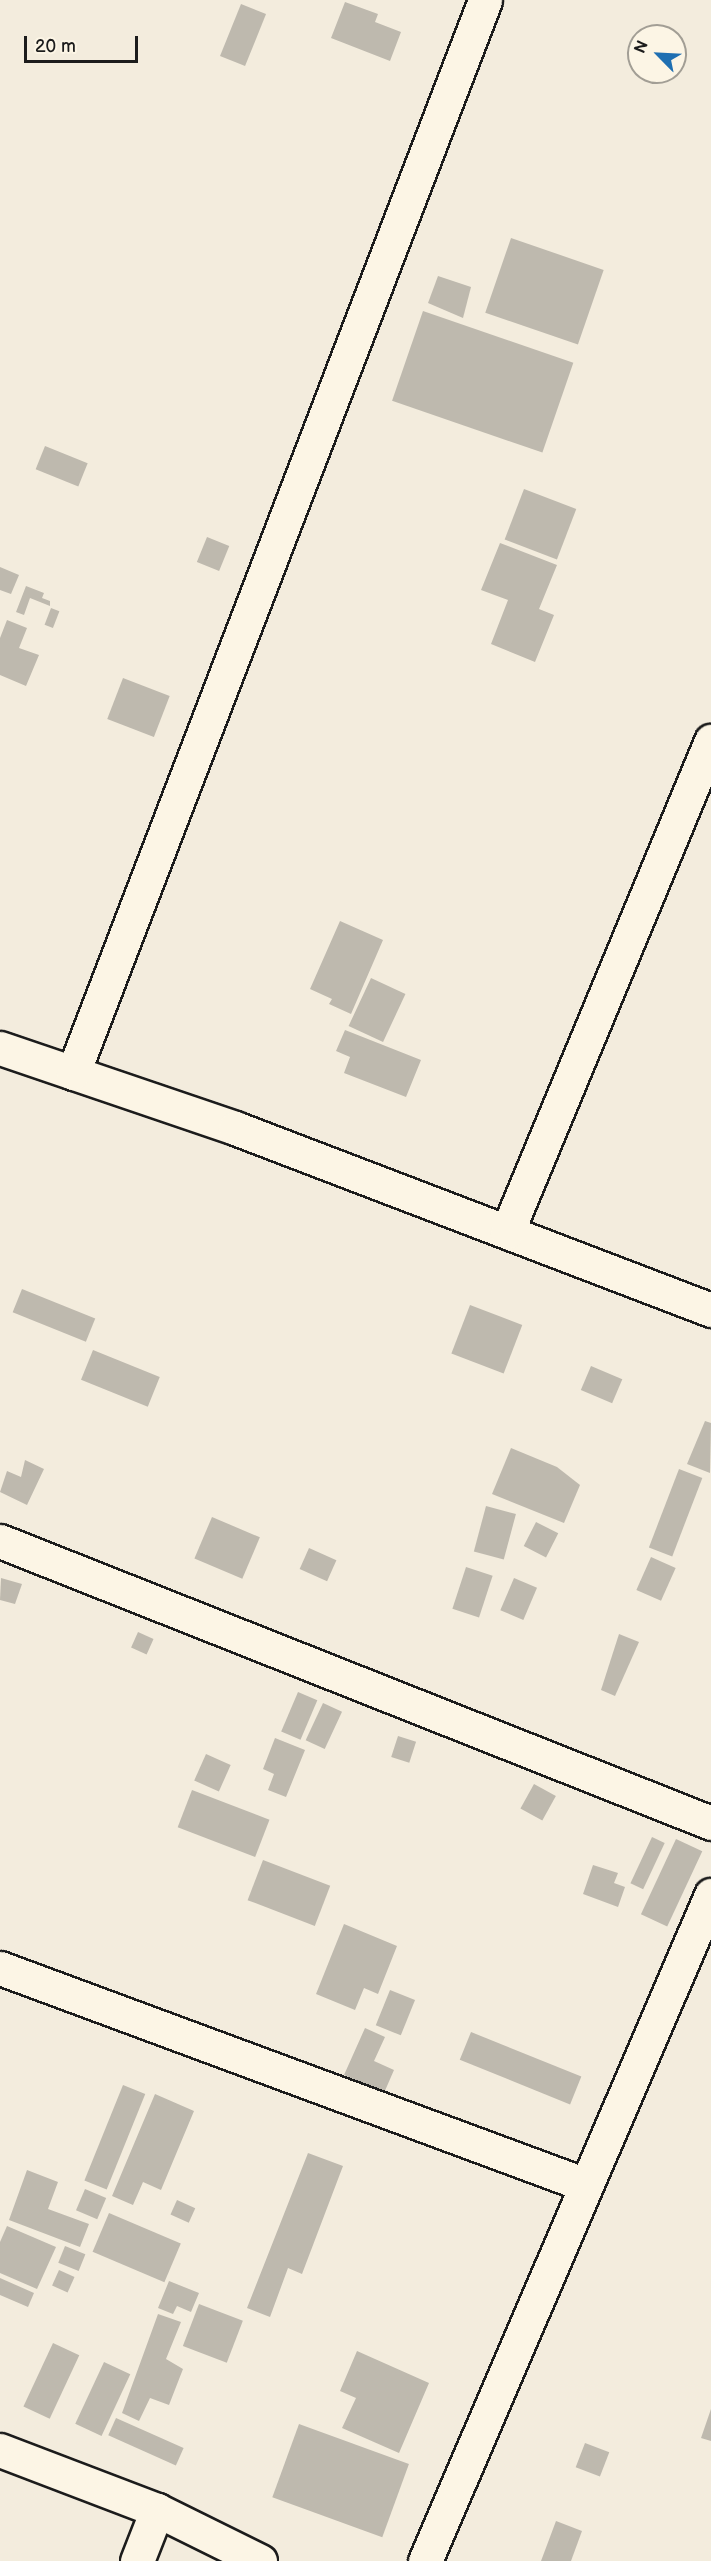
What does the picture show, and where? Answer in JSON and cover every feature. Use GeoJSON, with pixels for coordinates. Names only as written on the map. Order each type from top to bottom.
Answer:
{"type":"FeatureCollection","features":[{"type":"Feature","properties":{"kind":"street"},"geometry":{"type":"LineString","coordinates":[[73,1072],[484,0]]}},
{"type":"Feature","properties":{"kind":"street"},"geometry":{"type":"LineString","coordinates":[[507,1232],[711,741]]}},
{"type":"Feature","properties":{"kind":"street"},"geometry":{"type":"LineString","coordinates":[[0,1048],[235,1128],[711,1310]]}},
{"type":"Feature","properties":{"kind":"street"},"geometry":{"type":"LineString","coordinates":[[0,1541],[711,1823]]}},
{"type":"Feature","properties":{"kind":"street"},"geometry":{"type":"LineString","coordinates":[[425,2561],[711,1895]]}},
{"type":"Feature","properties":{"kind":"street"},"geometry":{"type":"LineString","coordinates":[[0,1968],[586,2185]]}},
{"type":"Feature","properties":{"kind":"street"},"geometry":{"type":"LineString","coordinates":[[0,2450],[157,2510],[260,2561]]}},
{"type":"Feature","properties":{"kind":"street"},"geometry":{"type":"LineString","coordinates":[[137,2561],[157,2510]]}},
{"type":"Feature","properties":{"kind":"building"},"geometry":{"type":"Polygon","coordinates":[[[345,2],[378,14],[375,22],[401,32],[390,61],[331,38],[345,2]]]}},
{"type":"Feature","properties":{"kind":"building"},"geometry":{"type":"Polygon","coordinates":[[[241,4],[266,14],[245,66],[220,56],[241,4]]]}},
{"type":"Feature","properties":{"kind":"building"},"geometry":{"type":"Polygon","coordinates":[[[511,238],[604,270],[578,345],[485,313],[511,238]]]}},
{"type":"Feature","properties":{"kind":"building"},"geometry":{"type":"Polygon","coordinates":[[[438,276],[471,287],[463,318],[428,303],[438,276]]]}},
{"type":"Feature","properties":{"kind":"building"},"geometry":{"type":"Polygon","coordinates":[[[423,311],[573,363],[542,453],[392,401],[423,311]]]}},
{"type":"Feature","properties":{"kind":"building"},"geometry":{"type":"Polygon","coordinates":[[[45,446],[88,463],[78,486],[36,469],[45,446]]]}},
{"type":"Feature","properties":{"kind":"building"},"geometry":{"type":"Polygon","coordinates":[[[524,489],[576,509],[557,559],[505,539],[524,489]]]}},
{"type":"Feature","properties":{"kind":"building"},"geometry":{"type":"Polygon","coordinates":[[[207,537],[229,546],[219,571],[197,562],[207,537]]]}},
{"type":"Feature","properties":{"kind":"building"},"geometry":{"type":"Polygon","coordinates":[[[500,543],[557,565],[539,609],[554,615],[535,662],[491,644],[508,600],[481,590],[500,543]]]}},
{"type":"Feature","properties":{"kind":"building"},"geometry":{"type":"Polygon","coordinates":[[[0,567],[19,575],[11,594],[0,590],[0,567]]]}},
{"type":"Feature","properties":{"kind":"building"},"geometry":{"type":"Polygon","coordinates":[[[26,586],[44,593],[42,598],[50,601],[50,606],[30,598],[24,615],[16,612],[26,586]]]}},
{"type":"Feature","properties":{"kind":"building"},"geometry":{"type":"Polygon","coordinates":[[[51,608],[59,611],[53,628],[45,625],[51,608]]]}},
{"type":"Feature","properties":{"kind":"building"},"geometry":{"type":"Polygon","coordinates":[[[7,620],[27,628],[19,648],[39,655],[26,686],[0,675],[0,638],[7,620]]]}},
{"type":"Feature","properties":{"kind":"building"},"geometry":{"type":"Polygon","coordinates":[[[123,678],[170,696],[154,737],[107,719],[123,678]]]}},
{"type":"Feature","properties":{"kind":"building"},"geometry":{"type":"Polygon","coordinates":[[[340,921],[383,940],[351,1014],[329,1004],[332,999],[310,989],[340,921]]]}},
{"type":"Feature","properties":{"kind":"building"},"geometry":{"type":"Polygon","coordinates":[[[371,978],[405,994],[383,1042],[349,1026],[371,978]]]}},
{"type":"Feature","properties":{"kind":"building"},"geometry":{"type":"Polygon","coordinates":[[[345,1030],[421,1060],[406,1097],[344,1073],[350,1057],[336,1051],[345,1030]]]}},
{"type":"Feature","properties":{"kind":"building"},"geometry":{"type":"Polygon","coordinates":[[[22,1289],[95,1319],[86,1342],[13,1312],[22,1289]]]}},
{"type":"Feature","properties":{"kind":"building"},"geometry":{"type":"Polygon","coordinates":[[[470,1305],[522,1325],[504,1374],[451,1354],[470,1305]]]}},
{"type":"Feature","properties":{"kind":"building"},"geometry":{"type":"Polygon","coordinates":[[[93,1350],[160,1377],[148,1407],[81,1380],[93,1350]]]}},
{"type":"Feature","properties":{"kind":"building"},"geometry":{"type":"Polygon","coordinates":[[[591,1366],[622,1379],[612,1403],[581,1390],[591,1366]]]}},
{"type":"Feature","properties":{"kind":"building"},"geometry":{"type":"Polygon","coordinates":[[[705,1421],[711,1423],[710,1473],[687,1464],[705,1421]]]}},
{"type":"Feature","properties":{"kind":"building"},"geometry":{"type":"Polygon","coordinates":[[[511,1448],[557,1467],[580,1485],[564,1523],[492,1494],[511,1448]]]}},
{"type":"Feature","properties":{"kind":"building"},"geometry":{"type":"Polygon","coordinates":[[[25,1460],[44,1469],[27,1505],[0,1492],[7,1471],[21,1477],[25,1460]]]}},
{"type":"Feature","properties":{"kind":"building"},"geometry":{"type":"Polygon","coordinates":[[[679,1469],[702,1478],[672,1556],[649,1547],[679,1469]]]}},
{"type":"Feature","properties":{"kind":"building"},"geometry":{"type":"Polygon","coordinates":[[[486,1506],[516,1514],[504,1559],[474,1551],[486,1506]]]}},
{"type":"Feature","properties":{"kind":"building"},"geometry":{"type":"Polygon","coordinates":[[[212,1517],[260,1537],[242,1579],[194,1558],[212,1517]]]}},
{"type":"Feature","properties":{"kind":"building"},"geometry":{"type":"Polygon","coordinates":[[[536,1522],[558,1533],[546,1557],[524,1546],[536,1522]]]}},
{"type":"Feature","properties":{"kind":"building"},"geometry":{"type":"Polygon","coordinates":[[[309,1548],[336,1560],[327,1581],[300,1569],[309,1548]]]}},
{"type":"Feature","properties":{"kind":"building"},"geometry":{"type":"Polygon","coordinates":[[[651,1557],[676,1568],[661,1601],[636,1590],[651,1557]]]}},
{"type":"Feature","properties":{"kind":"building"},"geometry":{"type":"Polygon","coordinates":[[[466,1567],[493,1576],[479,1617],[452,1609],[466,1567]]]}},
{"type":"Feature","properties":{"kind":"building"},"geometry":{"type":"Polygon","coordinates":[[[1,1578],[22,1584],[15,1604],[0,1600],[1,1578]]]}},
{"type":"Feature","properties":{"kind":"building"},"geometry":{"type":"Polygon","coordinates":[[[514,1578],[537,1588],[523,1620],[500,1610],[514,1578]]]}},
{"type":"Feature","properties":{"kind":"building"},"geometry":{"type":"Polygon","coordinates":[[[138,1632],[154,1639],[147,1654],[131,1648],[138,1632]]]}},
{"type":"Feature","properties":{"kind":"building"},"geometry":{"type":"Polygon","coordinates":[[[619,1634],[639,1642],[615,1696],[601,1690],[619,1634]]]}},
{"type":"Feature","properties":{"kind":"building"},"geometry":{"type":"Polygon","coordinates":[[[298,1692],[317,1700],[301,1740],[281,1732],[298,1692]]]}},
{"type":"Feature","properties":{"kind":"building"},"geometry":{"type":"Polygon","coordinates":[[[323,1703],[342,1712],[325,1749],[306,1740],[323,1703]]]}},
{"type":"Feature","properties":{"kind":"building"},"geometry":{"type":"Polygon","coordinates":[[[398,1736],[416,1742],[409,1763],[391,1757],[398,1736]]]}},
{"type":"Feature","properties":{"kind":"building"},"geometry":{"type":"Polygon","coordinates":[[[275,1738],[305,1750],[286,1797],[268,1790],[274,1774],[263,1769],[275,1738]]]}},
{"type":"Feature","properties":{"kind":"building"},"geometry":{"type":"Polygon","coordinates":[[[206,1754],[231,1765],[219,1791],[194,1780],[206,1754]]]}},
{"type":"Feature","properties":{"kind":"building"},"geometry":{"type":"Polygon","coordinates":[[[534,1784],[556,1796],[542,1821],[520,1808],[534,1784]]]}},
{"type":"Feature","properties":{"kind":"building"},"geometry":{"type":"Polygon","coordinates":[[[192,1790],[269,1820],[255,1857],[178,1827],[192,1790]]]}},
{"type":"Feature","properties":{"kind":"building"},"geometry":{"type":"Polygon","coordinates":[[[652,1837],[665,1843],[643,1889],[630,1883],[652,1837]]]}},
{"type":"Feature","properties":{"kind":"building"},"geometry":{"type":"Polygon","coordinates":[[[676,1839],[702,1851],[667,1926],[641,1914],[676,1839]]]}},
{"type":"Feature","properties":{"kind":"building"},"geometry":{"type":"Polygon","coordinates":[[[263,1860],[330,1886],[315,1926],[248,1900],[263,1860]]]}},
{"type":"Feature","properties":{"kind":"building"},"geometry":{"type":"Polygon","coordinates":[[[593,1865],[618,1873],[614,1883],[625,1887],[618,1907],[583,1894],[593,1865]]]}},
{"type":"Feature","properties":{"kind":"building"},"geometry":{"type":"Polygon","coordinates":[[[344,1924],[397,1946],[378,1994],[364,1988],[355,2010],[316,1994],[344,1924]]]}},
{"type":"Feature","properties":{"kind":"building"},"geometry":{"type":"Polygon","coordinates":[[[390,1990],[415,2000],[401,2035],[376,2025],[390,1990]]]}},
{"type":"Feature","properties":{"kind":"building"},"geometry":{"type":"Polygon","coordinates":[[[365,2028],[385,2037],[374,2061],[394,2070],[384,2093],[344,2075],[365,2028]]]}},
{"type":"Feature","properties":{"kind":"building"},"geometry":{"type":"Polygon","coordinates":[[[471,2032],[581,2077],[570,2104],[460,2060],[471,2032]]]}},
{"type":"Feature","properties":{"kind":"building"},"geometry":{"type":"Polygon","coordinates":[[[123,2085],[145,2094],[107,2189],[84,2180],[123,2085]]]}},
{"type":"Feature","properties":{"kind":"building"},"geometry":{"type":"Polygon","coordinates":[[[155,2094],[194,2111],[161,2190],[143,2182],[133,2205],[112,2196],[155,2094]]]}},
{"type":"Feature","properties":{"kind":"building"},"geometry":{"type":"Polygon","coordinates":[[[308,2153],[343,2166],[302,2274],[288,2268],[270,2317],[247,2308],[308,2153]]]}},
{"type":"Feature","properties":{"kind":"building"},"geometry":{"type":"Polygon","coordinates":[[[27,2170],[58,2182],[48,2209],[89,2224],[80,2247],[9,2220],[27,2170]]]}},
{"type":"Feature","properties":{"kind":"building"},"geometry":{"type":"Polygon","coordinates":[[[85,2189],[106,2198],[97,2219],[76,2210],[85,2189]]]}},
{"type":"Feature","properties":{"kind":"building"},"geometry":{"type":"Polygon","coordinates":[[[177,2200],[195,2208],[189,2223],[170,2215],[177,2200]]]}},
{"type":"Feature","properties":{"kind":"building"},"geometry":{"type":"Polygon","coordinates":[[[109,2213],[181,2243],[164,2282],[93,2252],[109,2213]]]}},
{"type":"Feature","properties":{"kind":"building"},"geometry":{"type":"Polygon","coordinates":[[[7,2226],[56,2247],[37,2289],[0,2273],[0,2242],[7,2226]]]}},
{"type":"Feature","properties":{"kind":"building"},"geometry":{"type":"Polygon","coordinates":[[[65,2246],[85,2254],[79,2271],[58,2263],[65,2246]]]}},
{"type":"Feature","properties":{"kind":"building"},"geometry":{"type":"Polygon","coordinates":[[[59,2270],[75,2277],[68,2292],[52,2286],[59,2270]]]}},
{"type":"Feature","properties":{"kind":"building"},"geometry":{"type":"Polygon","coordinates":[[[0,2278],[34,2293],[28,2307],[0,2295],[0,2278]]]}},
{"type":"Feature","properties":{"kind":"building"},"geometry":{"type":"Polygon","coordinates":[[[169,2281],[199,2293],[191,2312],[177,2306],[173,2314],[158,2308],[169,2281]]]}},
{"type":"Feature","properties":{"kind":"building"},"geometry":{"type":"Polygon","coordinates":[[[199,2304],[243,2321],[227,2363],[183,2346],[199,2304]]]}},
{"type":"Feature","properties":{"kind":"building"},"geometry":{"type":"Polygon","coordinates":[[[158,2314],[181,2322],[166,2359],[183,2369],[169,2405],[150,2398],[139,2421],[122,2413],[158,2314]]]}},
{"type":"Feature","properties":{"kind":"building"},"geometry":{"type":"Polygon","coordinates":[[[53,2343],[79,2355],[50,2419],[23,2406],[53,2343]]]}},
{"type":"Feature","properties":{"kind":"building"},"geometry":{"type":"Polygon","coordinates":[[[357,2351],[429,2383],[399,2453],[342,2428],[356,2398],[340,2391],[357,2351]]]}},
{"type":"Feature","properties":{"kind":"building"},"geometry":{"type":"Polygon","coordinates":[[[104,2362],[130,2374],[102,2436],[75,2424],[104,2362]]]}},
{"type":"Feature","properties":{"kind":"building"},"geometry":{"type":"Polygon","coordinates":[[[711,2409],[711,2441],[701,2438],[711,2409]]]}},
{"type":"Feature","properties":{"kind":"building"},"geometry":{"type":"Polygon","coordinates":[[[116,2418],[184,2448],[176,2465],[108,2435],[116,2418]]]}},
{"type":"Feature","properties":{"kind":"building"},"geometry":{"type":"Polygon","coordinates":[[[299,2424],[409,2464],[382,2537],[272,2497],[299,2424]]]}},
{"type":"Feature","properties":{"kind":"building"},"geometry":{"type":"Polygon","coordinates":[[[585,2443],[609,2452],[600,2477],[576,2467],[585,2443]]]}},
{"type":"Feature","properties":{"kind":"building"},"geometry":{"type":"Polygon","coordinates":[[[556,2521],[582,2531],[571,2561],[541,2561],[556,2521]]]}}]}
